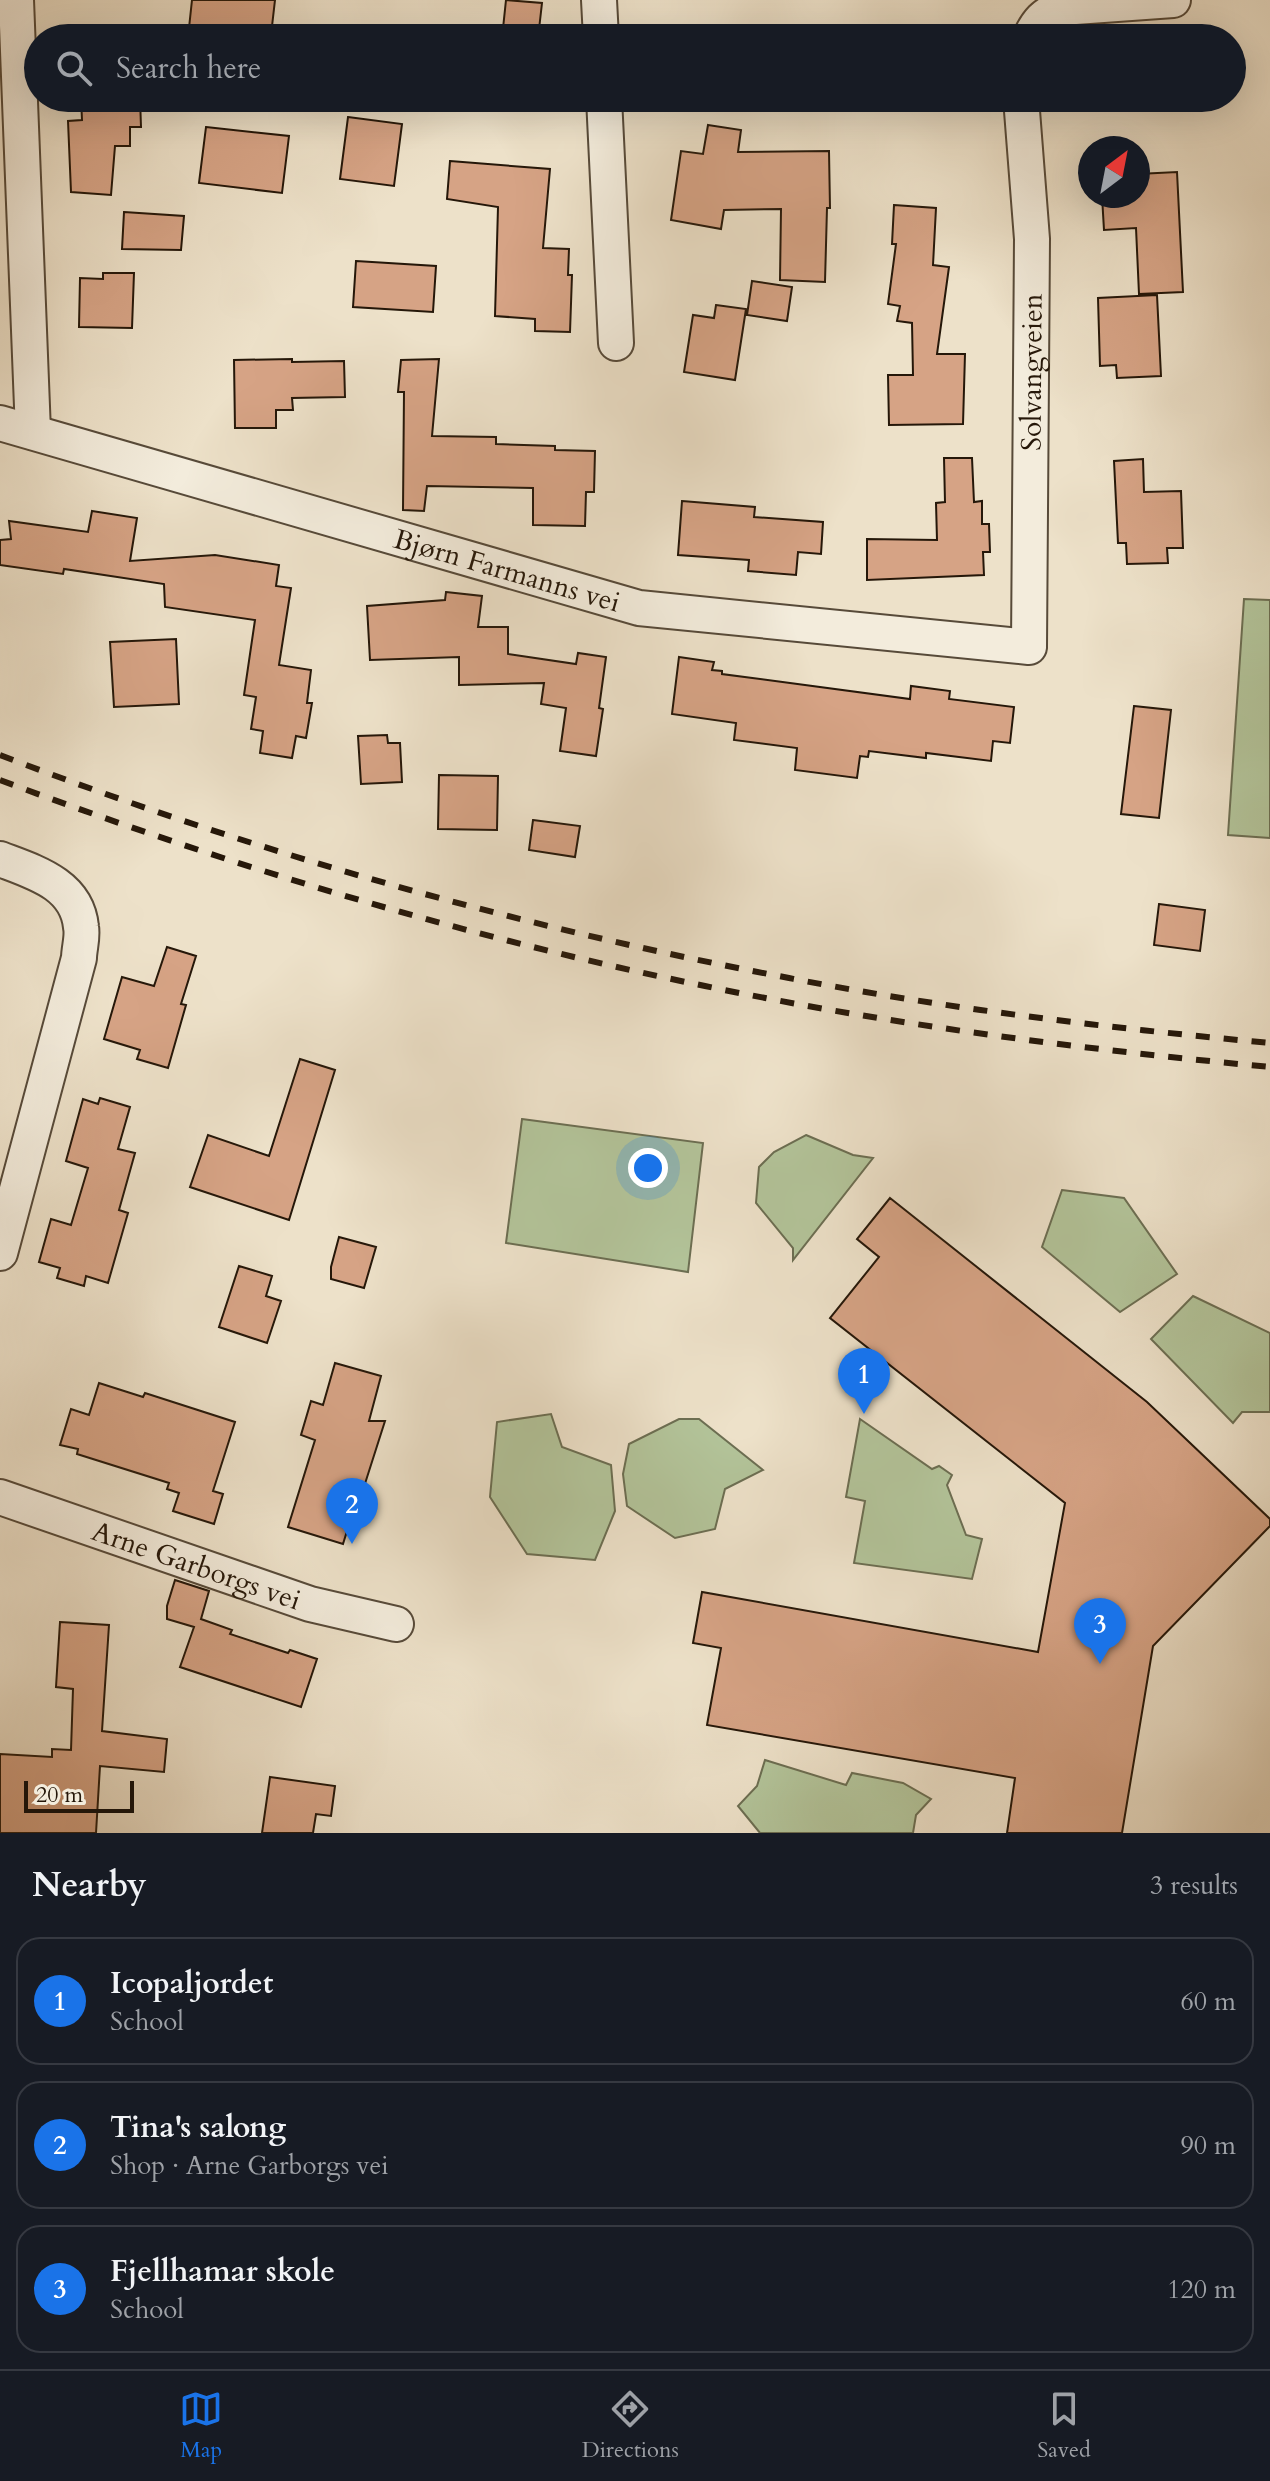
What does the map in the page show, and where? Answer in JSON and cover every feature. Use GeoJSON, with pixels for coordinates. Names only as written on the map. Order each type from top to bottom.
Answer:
{"type":"FeatureCollection","features":[{"type":"Feature","properties":{"kind":"street"},"geometry":{"type":"LineString","coordinates":[[16,0],[33,432]]}},
{"type":"Feature","properties":{"kind":"street"},"geometry":{"type":"LineString","coordinates":[[599,0],[600,24]]}},
{"type":"Feature","properties":{"kind":"street"},"geometry":{"type":"LineString","coordinates":[[1037,24],[1049,12],[1061,8],[1173,0]]}},
{"type":"Feature","properties":{"kind":"street"},"geometry":{"type":"LineString","coordinates":[[605,112],[616,343]]}},
{"type":"Feature","properties":{"kind":"street","name":"Solvangveien"},"geometry":{"type":"LineString","coordinates":[[1022,112],[1032,239],[1029,647]]}},
{"type":"Feature","properties":{"kind":"street","name":"Bjørn Farmanns vei"},"geometry":{"type":"LineString","coordinates":[[0,423],[639,608],[1029,647]]}},
{"type":"Feature","properties":{"kind":"street"},"geometry":{"type":"LineString","coordinates":[[0,859],[46,876],[72,899],[81,927],[79,958],[0,1253]]}},
{"type":"Feature","properties":{"kind":"street","name":"Arne Garborgs vei"},"geometry":{"type":"LineString","coordinates":[[0,1497],[310,1604],[396,1624]]}},
{"type":"Feature","properties":{"kind":"green space"},"geometry":{"type":"Polygon","coordinates":[[[1244,599],[1270,600],[1270,838],[1228,835],[1244,599]]]}},
{"type":"Feature","properties":{"kind":"green space"},"geometry":{"type":"Polygon","coordinates":[[[522,1119],[703,1143],[688,1272],[506,1243],[522,1119]]]}},
{"type":"Feature","properties":{"kind":"green space"},"geometry":{"type":"Polygon","coordinates":[[[806,1135],[853,1155],[873,1158],[793,1260],[793,1248],[756,1203],[759,1167],[774,1152],[806,1135]]]}},
{"type":"Feature","properties":{"kind":"green space"},"geometry":{"type":"Polygon","coordinates":[[[1062,1190],[1124,1198],[1177,1274],[1120,1312],[1042,1247],[1062,1190]]]}},
{"type":"Feature","properties":{"kind":"green space"},"geometry":{"type":"Polygon","coordinates":[[[1193,1296],[1270,1333],[1270,1412],[1242,1412],[1233,1423],[1151,1339],[1193,1296]]]}},
{"type":"Feature","properties":{"kind":"green space"},"geometry":{"type":"Polygon","coordinates":[[[551,1414],[562,1447],[611,1465],[615,1511],[595,1560],[527,1554],[490,1497],[497,1422],[551,1414]]]}},
{"type":"Feature","properties":{"kind":"green space"},"geometry":{"type":"Polygon","coordinates":[[[679,1419],[699,1419],[763,1470],[725,1489],[715,1529],[675,1538],[627,1506],[623,1474],[629,1444],[679,1419]]]}},
{"type":"Feature","properties":{"kind":"green space"},"geometry":{"type":"Polygon","coordinates":[[[860,1419],[932,1469],[939,1466],[952,1475],[947,1485],[966,1535],[982,1539],[972,1579],[854,1563],[865,1501],[846,1497],[860,1419]]]}},
{"type":"Feature","properties":{"kind":"green space"},"geometry":{"type":"Polygon","coordinates":[[[765,1760],[846,1785],[852,1773],[903,1783],[931,1799],[916,1815],[913,1833],[760,1833],[738,1806],[757,1786],[765,1760]]]}},
{"type":"Feature","properties":{"kind":"building"},"geometry":{"type":"Polygon","coordinates":[[[192,0],[275,0],[272,24],[189,24],[192,0]]]}},
{"type":"Feature","properties":{"kind":"building"},"geometry":{"type":"Polygon","coordinates":[[[506,0],[542,3],[540,24],[503,24],[506,0]]]}},
{"type":"Feature","properties":{"kind":"building"},"geometry":{"type":"Polygon","coordinates":[[[82,112],[140,112],[141,127],[130,127],[130,146],[115,146],[111,195],[71,192],[68,121],[82,120],[82,112]]]}},
{"type":"Feature","properties":{"kind":"building"},"geometry":{"type":"Polygon","coordinates":[[[348,117],[402,124],[394,186],[340,179],[348,117]]]}},
{"type":"Feature","properties":{"kind":"building"},"geometry":{"type":"Polygon","coordinates":[[[708,125],[741,130],[738,152],[829,151],[830,208],[827,208],[825,282],[780,280],[781,209],[724,210],[721,229],[671,220],[681,151],[703,154],[708,125]]]}},
{"type":"Feature","properties":{"kind":"building"},"geometry":{"type":"Polygon","coordinates":[[[206,127],[289,136],[282,193],[199,183],[206,127]]]}},
{"type":"Feature","properties":{"kind":"building"},"geometry":{"type":"Polygon","coordinates":[[[450,161],[550,169],[543,248],[569,249],[568,275],[572,275],[570,332],[535,331],[535,319],[495,316],[498,207],[447,199],[450,161]]]}},
{"type":"Feature","properties":{"kind":"building"},"geometry":{"type":"Polygon","coordinates":[[[1177,172],[1183,292],[1139,294],[1136,228],[1104,230],[1103,208],[1150,208],[1150,173],[1177,172]]]}},
{"type":"Feature","properties":{"kind":"building"},"geometry":{"type":"Polygon","coordinates":[[[894,205],[936,208],[933,265],[949,267],[937,354],[965,354],[963,424],[889,425],[888,375],[913,375],[912,323],[897,321],[900,306],[888,304],[896,244],[892,244],[894,205]]]}},
{"type":"Feature","properties":{"kind":"building"},"geometry":{"type":"Polygon","coordinates":[[[124,212],[184,216],[181,250],[122,249],[124,212]]]}},
{"type":"Feature","properties":{"kind":"building"},"geometry":{"type":"Polygon","coordinates":[[[356,261],[436,266],[433,312],[353,307],[356,261]]]}},
{"type":"Feature","properties":{"kind":"building"},"geometry":{"type":"Polygon","coordinates":[[[103,273],[134,273],[132,328],[79,327],[80,278],[103,279],[103,273]]]}},
{"type":"Feature","properties":{"kind":"building"},"geometry":{"type":"Polygon","coordinates":[[[752,281],[792,287],[787,321],[747,315],[752,281]]]}},
{"type":"Feature","properties":{"kind":"building"},"geometry":{"type":"Polygon","coordinates":[[[1157,295],[1161,376],[1117,378],[1116,365],[1100,366],[1098,298],[1157,295]]]}},
{"type":"Feature","properties":{"kind":"building"},"geometry":{"type":"Polygon","coordinates":[[[716,305],[746,309],[735,380],[684,372],[693,315],[714,318],[716,305]]]}},
{"type":"Feature","properties":{"kind":"building"},"geometry":{"type":"Polygon","coordinates":[[[292,359],[292,362],[344,361],[345,397],[292,398],[293,410],[276,410],[276,428],[235,428],[234,360],[292,359]]]}},
{"type":"Feature","properties":{"kind":"building"},"geometry":{"type":"Polygon","coordinates":[[[439,359],[432,436],[496,437],[496,444],[595,451],[594,492],[586,492],[585,526],[533,525],[533,488],[427,486],[424,511],[403,510],[404,392],[398,392],[401,360],[439,359]]]}},
{"type":"Feature","properties":{"kind":"building"},"geometry":{"type":"Polygon","coordinates":[[[944,458],[972,458],[974,502],[982,501],[982,524],[989,524],[990,552],[983,552],[984,575],[867,580],[867,539],[937,540],[936,503],[945,502],[944,458]]]}},
{"type":"Feature","properties":{"kind":"building"},"geometry":{"type":"Polygon","coordinates":[[[1143,459],[1144,492],[1181,491],[1183,548],[1167,548],[1168,563],[1127,564],[1126,543],[1118,543],[1114,461],[1143,459]]]}},
{"type":"Feature","properties":{"kind":"building"},"geometry":{"type":"Polygon","coordinates":[[[682,501],[755,507],[754,517],[823,522],[821,554],[798,552],[796,575],[748,571],[749,560],[678,555],[682,501]]]}},
{"type":"Feature","properties":{"kind":"building"},"geometry":{"type":"Polygon","coordinates":[[[92,511],[137,518],[130,561],[215,555],[279,565],[276,586],[291,588],[279,665],[311,670],[307,703],[312,703],[306,738],[296,736],[292,758],[260,753],[263,731],[251,729],[256,697],[244,695],[255,620],[165,607],[164,584],[64,569],[63,574],[0,565],[0,540],[11,539],[9,521],[88,532],[92,511]]]}},
{"type":"Feature","properties":{"kind":"building"},"geometry":{"type":"Polygon","coordinates":[[[446,592],[482,596],[478,627],[508,627],[508,654],[576,664],[578,653],[606,657],[596,756],[560,751],[566,708],[541,704],[544,683],[459,685],[459,657],[370,660],[367,606],[445,600],[446,592]]]}},
{"type":"Feature","properties":{"kind":"building"},"geometry":{"type":"Polygon","coordinates":[[[176,639],[179,704],[114,707],[110,642],[176,639]]]}},
{"type":"Feature","properties":{"kind":"building"},"geometry":{"type":"Polygon","coordinates":[[[679,657],[714,662],[712,670],[722,671],[722,674],[910,699],[911,686],[950,691],[949,699],[1014,707],[1010,743],[993,741],[991,761],[926,753],[926,758],[869,751],[868,757],[860,756],[857,778],[795,770],[797,748],[734,740],[736,723],[672,714],[679,657]]]}},
{"type":"Feature","properties":{"kind":"building"},"geometry":{"type":"Polygon","coordinates":[[[1134,706],[1171,710],[1159,818],[1121,814],[1134,706]]]}},
{"type":"Feature","properties":{"kind":"building"},"geometry":{"type":"Polygon","coordinates":[[[387,735],[388,743],[400,743],[402,782],[361,784],[358,736],[387,735]]]}},
{"type":"Feature","properties":{"kind":"building"},"geometry":{"type":"Polygon","coordinates":[[[439,775],[498,776],[497,830],[438,829],[439,775]]]}},
{"type":"Feature","properties":{"kind":"building"},"geometry":{"type":"Polygon","coordinates":[[[533,820],[580,826],[575,857],[529,850],[533,820]]]}},
{"type":"Feature","properties":{"kind":"building"},"geometry":{"type":"Polygon","coordinates":[[[1159,904],[1205,910],[1200,951],[1154,945],[1159,904]]]}},
{"type":"Feature","properties":{"kind":"building"},"geometry":{"type":"Polygon","coordinates":[[[167,947],[196,956],[181,1004],[186,1005],[168,1068],[137,1059],[140,1050],[104,1039],[122,977],[154,986],[167,947]]]}},
{"type":"Feature","properties":{"kind":"building"},"geometry":{"type":"Polygon","coordinates":[[[300,1059],[335,1070],[289,1220],[190,1187],[208,1135],[269,1156],[300,1059]]]}},
{"type":"Feature","properties":{"kind":"building"},"geometry":{"type":"Polygon","coordinates":[[[100,1098],[130,1107],[118,1149],[135,1153],[119,1210],[128,1213],[108,1283],[86,1276],[84,1286],[57,1278],[60,1268],[39,1262],[51,1219],[71,1225],[88,1168],[66,1161],[83,1099],[98,1104],[100,1098]]]}},
{"type":"Feature","properties":{"kind":"building"},"geometry":{"type":"Polygon","coordinates":[[[890,1198],[1147,1402],[1270,1519],[1270,1526],[1153,1646],[1122,1833],[1007,1833],[1015,1778],[707,1725],[721,1648],[693,1643],[702,1592],[1038,1652],[1065,1503],[830,1318],[879,1257],[857,1239],[890,1198]]]}},
{"type":"Feature","properties":{"kind":"building"},"geometry":{"type":"Polygon","coordinates":[[[339,1237],[376,1247],[364,1288],[331,1279],[339,1237]]]}},
{"type":"Feature","properties":{"kind":"building"},"geometry":{"type":"Polygon","coordinates":[[[239,1266],[272,1276],[266,1296],[281,1301],[267,1343],[219,1327],[239,1266]]]}},
{"type":"Feature","properties":{"kind":"building"},"geometry":{"type":"Polygon","coordinates":[[[335,1363],[381,1376],[369,1421],[385,1421],[343,1544],[288,1527],[315,1440],[301,1435],[311,1401],[323,1405],[335,1363]]]}},
{"type":"Feature","properties":{"kind":"building"},"geometry":{"type":"Polygon","coordinates":[[[99,1383],[143,1397],[145,1393],[235,1422],[213,1491],[223,1494],[214,1524],[173,1511],[179,1493],[167,1489],[169,1483],[77,1454],[78,1449],[60,1445],[71,1409],[89,1415],[99,1383]]]}},
{"type":"Feature","properties":{"kind":"building"},"geometry":{"type":"Polygon","coordinates":[[[175,1580],[209,1591],[201,1619],[232,1630],[230,1634],[317,1659],[301,1707],[180,1667],[194,1627],[167,1619],[167,1606],[175,1580]]]}},
{"type":"Feature","properties":{"kind":"building"},"geometry":{"type":"Polygon","coordinates":[[[60,1622],[109,1625],[102,1731],[167,1739],[164,1772],[100,1766],[96,1833],[0,1833],[0,1754],[52,1757],[52,1749],[71,1750],[73,1689],[56,1687],[60,1622]]]}},
{"type":"Feature","properties":{"kind":"building"},"geometry":{"type":"Polygon","coordinates":[[[270,1777],[335,1786],[331,1816],[316,1814],[313,1833],[262,1833],[270,1777]]]}},
{"type":"Feature","properties":{"kind":"railway"},"geometry":{"type":"LineString","coordinates":[[0,755],[193,824],[389,884],[488,911],[688,958],[969,1008],[1270,1043]]}},
{"type":"Feature","properties":{"kind":"railway"},"geometry":{"type":"LineString","coordinates":[[0,780],[173,842],[349,897],[615,967],[775,1000],[916,1024],[1057,1044],[1270,1067]]}},
{"type":"Feature","properties":{"kind":"place","name":"Icopaljordet"},"geometry":{"type":"Point","coordinates":[864,1414]}},
{"type":"Feature","properties":{"kind":"place","name":"Tina's salong"},"geometry":{"type":"Point","coordinates":[352,1544]}},
{"type":"Feature","properties":{"kind":"place","name":"Fjellhamar skole"},"geometry":{"type":"Point","coordinates":[1100,1664]}}]}
